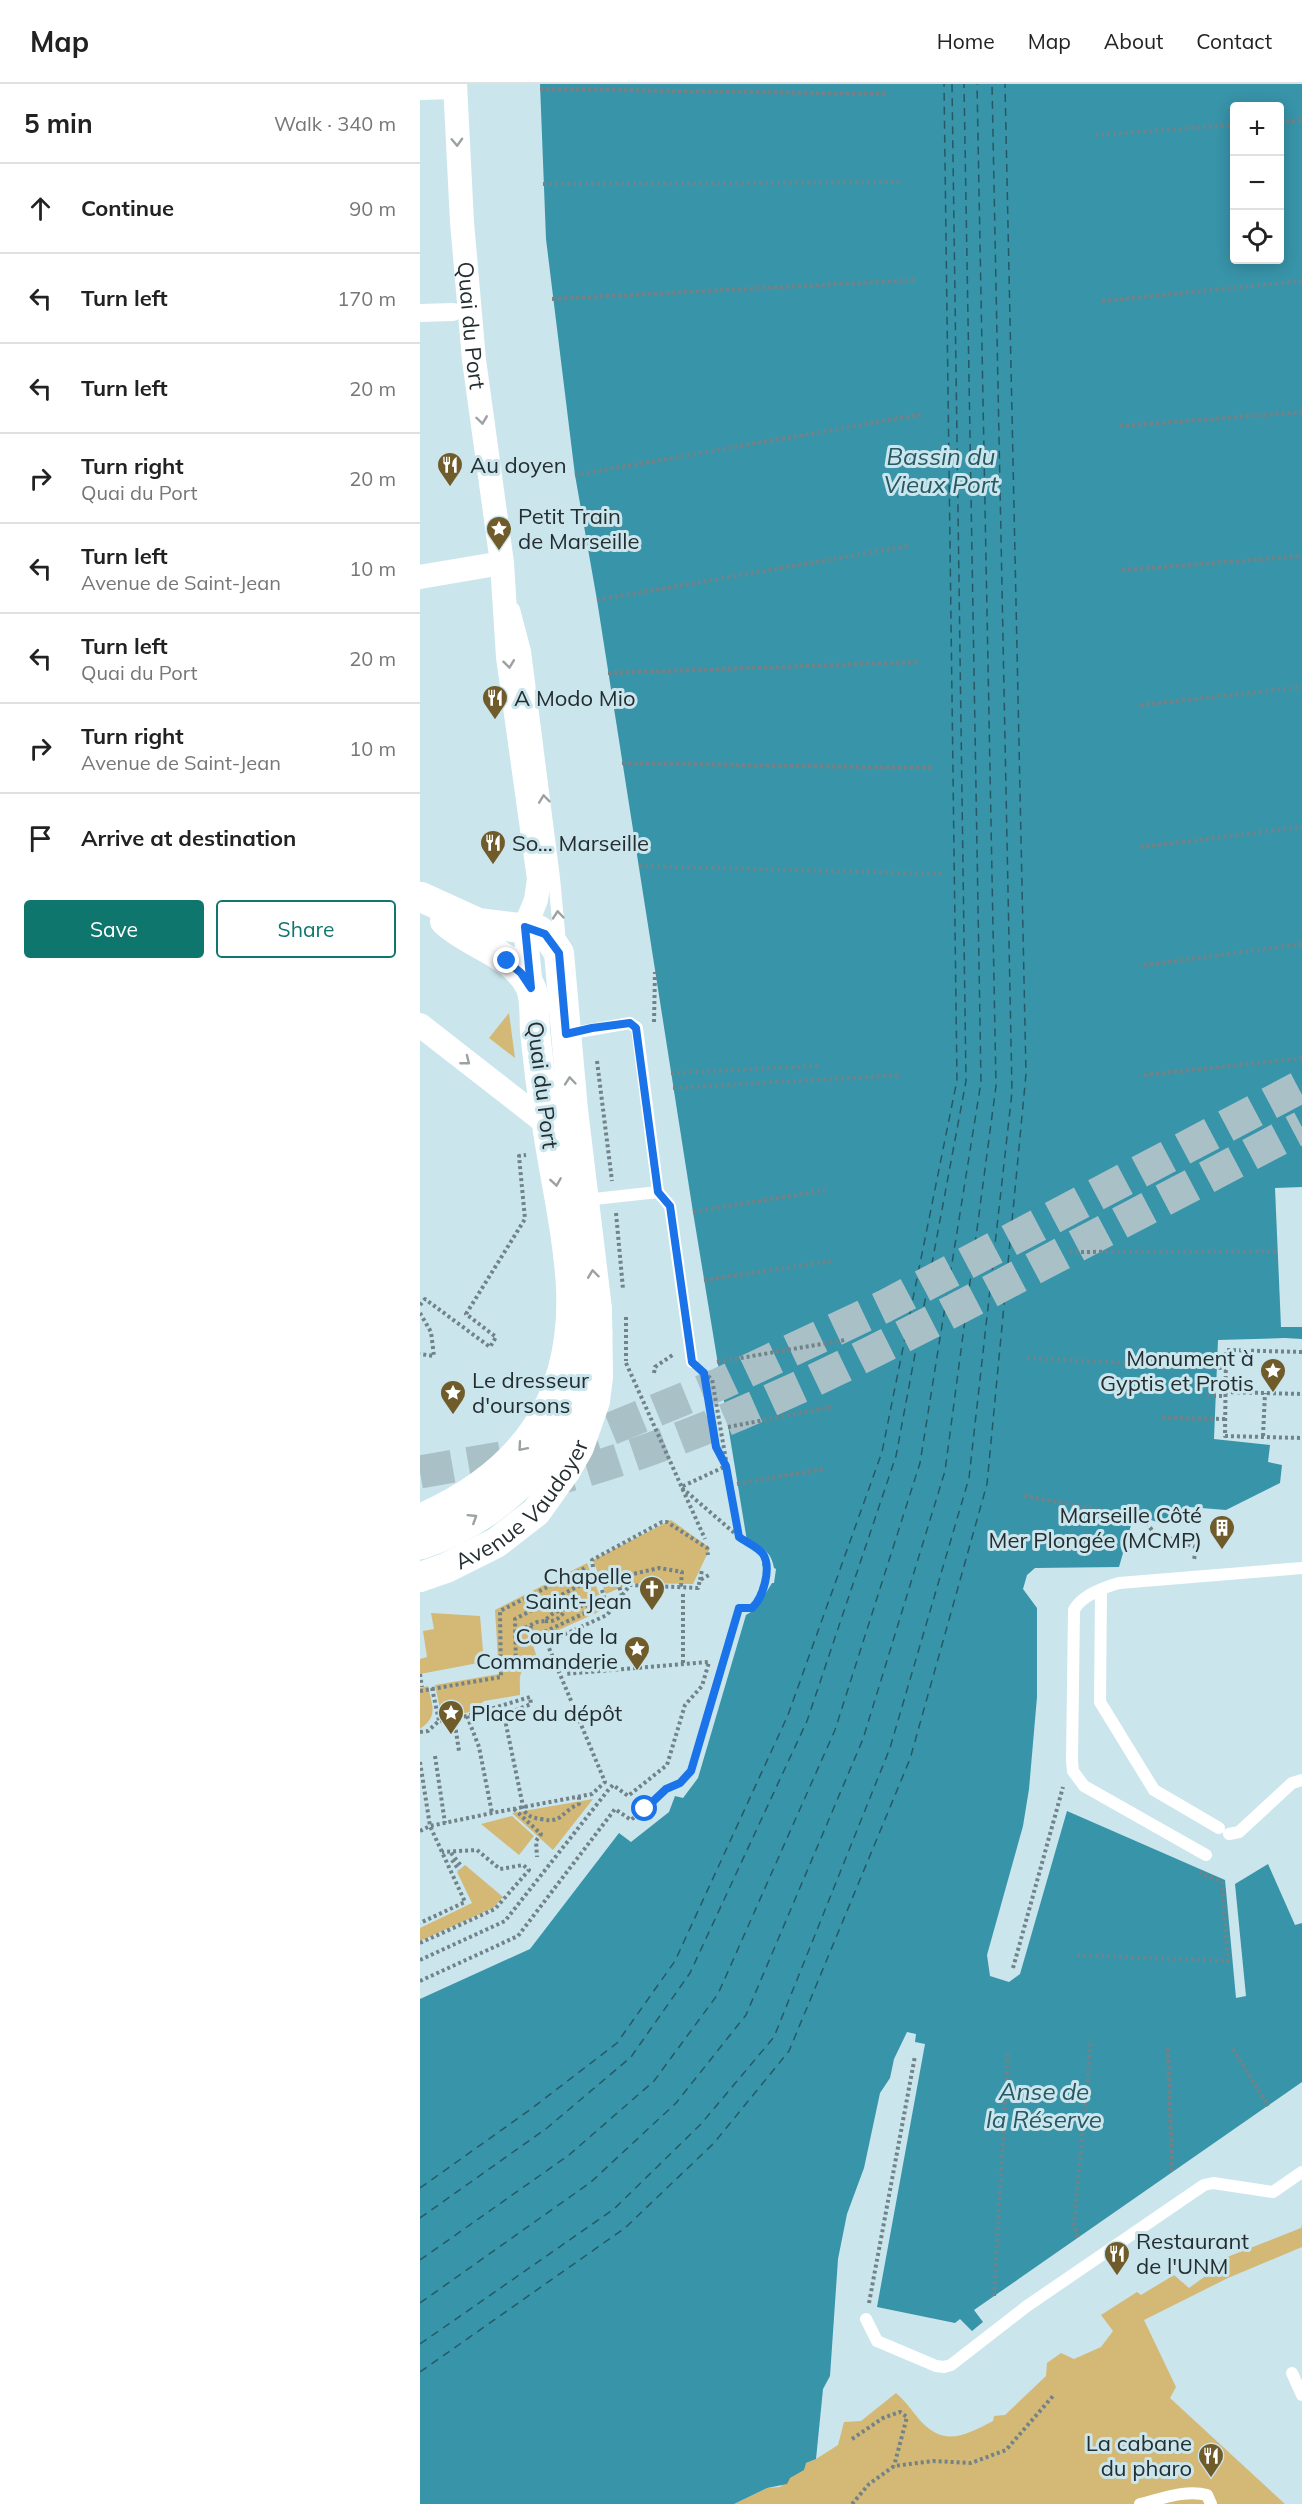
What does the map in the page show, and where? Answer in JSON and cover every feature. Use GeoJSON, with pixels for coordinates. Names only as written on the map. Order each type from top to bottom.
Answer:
{"type":"FeatureCollection","features":[{"type":"Feature","properties":{"kind":"highway"},"geometry":{"type":"LineString","coordinates":[[420,1543],[472,1520],[508,1494],[531,1471],[556,1437],[570,1409],[596,1333]]}},
{"type":"Feature","properties":{"kind":"street"},"geometry":{"type":"LineString","coordinates":[[420,91],[455,87]]}},
{"type":"Feature","properties":{"kind":"street","name":"Quai du Port"},"geometry":{"type":"LineString","coordinates":[[455,87],[462,222],[474,360],[502,563],[508,657],[539,879],[536,900],[525,927],[547,1124],[571,1286],[567,1358]]}},
{"type":"Feature","properties":{"kind":"street"},"geometry":{"type":"LineString","coordinates":[[420,313],[453,312]]}},
{"type":"Feature","properties":{"kind":"street"},"geometry":{"type":"LineString","coordinates":[[420,577],[502,563]]}},
{"type":"Feature","properties":{"kind":"street"},"geometry":{"type":"LineString","coordinates":[[421,896],[478,923],[525,927],[545,934],[559,953]]}},
{"type":"Feature","properties":{"kind":"street"},"geometry":{"type":"LineString","coordinates":[[421,896],[463,936],[514,966],[531,988]]}},
{"type":"Feature","properties":{"kind":"street","name":"Quai du Port"},"geometry":{"type":"LineString","coordinates":[[559,953],[597,1310],[596,1333]]}},
{"type":"Feature","properties":{"kind":"street"},"geometry":{"type":"LineString","coordinates":[[420,1025],[547,1124]]}},
{"type":"Feature","properties":{"kind":"street","name":"Avenue Vaudoyer"},"geometry":{"type":"LineString","coordinates":[[420,1577],[446,1568],[496,1543],[536,1512],[549,1496],[570,1462],[589,1421],[598,1377],[596,1333]]}},
{"type":"Feature","properties":{"kind":"street","name":"Avenue Vaudoyer"},"geometry":{"type":"LineString","coordinates":[[420,1520],[458,1502],[480,1486],[519,1451],[546,1415],[567,1358]]}},
{"type":"Feature","properties":{"kind":"lane","name":"Quai du Port"},"geometry":{"type":"LineString","coordinates":[[502,563],[525,651],[554,878],[559,953]]}},
{"type":"Feature","properties":{"kind":"lane"},"geometry":{"type":"LineString","coordinates":[[566,1034],[630,1023],[636,1028],[658,1192],[670,1206],[692,1362]]}},
{"type":"Feature","properties":{"kind":"lane"},"geometry":{"type":"LineString","coordinates":[[584,1200],[658,1192]]}},
{"type":"Feature","properties":{"kind":"lane"},"geometry":{"type":"LineString","coordinates":[[1206,1855],[1084,1785],[1076,1777],[1072,1760],[1072,1614],[1078,1603],[1119,1583],[1302,1568]]}},
{"type":"Feature","properties":{"kind":"lane"},"geometry":{"type":"LineString","coordinates":[[1101,1590],[1100,1702],[1154,1790],[1224,1831],[1239,1832],[1292,1783],[1302,1780]]}},
{"type":"Feature","properties":{"kind":"lane"},"geometry":{"type":"LineString","coordinates":[[866,2319],[877,2341],[936,2366],[944,2367],[1027,2306],[1204,2185],[1213,2183],[1273,2192],[1302,2172]]}},
{"type":"Feature","properties":{"kind":"lane"},"geometry":{"type":"LineString","coordinates":[[1292,2373],[1302,2395]]}},
{"type":"Feature","properties":{"kind":"lane"},"geometry":{"type":"LineString","coordinates":[[1140,2504],[1184,2494],[1200,2493],[1207,2495],[1211,2504]]}},
{"type":"Feature","properties":{"kind":"path"},"geometry":{"type":"LineString","coordinates":[[540,88],[888,94]]}},
{"type":"Feature","properties":{"kind":"path"},"geometry":{"type":"LineString","coordinates":[[1284,122],[1302,120]]}},
{"type":"Feature","properties":{"kind":"path"},"geometry":{"type":"LineString","coordinates":[[1095,135],[1230,125]]}},
{"type":"Feature","properties":{"kind":"path"},"geometry":{"type":"LineString","coordinates":[[543,184],[899,182]]}},
{"type":"Feature","properties":{"kind":"path"},"geometry":{"type":"LineString","coordinates":[[552,299],[916,280]]}},
{"type":"Feature","properties":{"kind":"path"},"geometry":{"type":"LineString","coordinates":[[1102,301],[1302,281]]}},
{"type":"Feature","properties":{"kind":"path"},"geometry":{"type":"LineString","coordinates":[[1120,426],[1302,412]]}},
{"type":"Feature","properties":{"kind":"path"},"geometry":{"type":"LineString","coordinates":[[575,476],[923,414]]}},
{"type":"Feature","properties":{"kind":"path"},"geometry":{"type":"LineString","coordinates":[[597,600],[908,546]]}},
{"type":"Feature","properties":{"kind":"path"},"geometry":{"type":"LineString","coordinates":[[1122,570],[1302,556]]}},
{"type":"Feature","properties":{"kind":"path"},"geometry":{"type":"LineString","coordinates":[[608,673],[919,662]]}},
{"type":"Feature","properties":{"kind":"path"},"geometry":{"type":"LineString","coordinates":[[1140,705],[1302,687]]}},
{"type":"Feature","properties":{"kind":"path"},"geometry":{"type":"LineString","coordinates":[[622,763],[931,768]]}},
{"type":"Feature","properties":{"kind":"path"},"geometry":{"type":"LineString","coordinates":[[1140,847],[1302,827]]}},
{"type":"Feature","properties":{"kind":"path"},"geometry":{"type":"LineString","coordinates":[[639,866],[945,874]]}},
{"type":"Feature","properties":{"kind":"path"},"geometry":{"type":"LineString","coordinates":[[1144,965],[1302,944]]}},
{"type":"Feature","properties":{"kind":"path"},"geometry":{"type":"LineString","coordinates":[[1144,1075],[1302,1058]]}},
{"type":"Feature","properties":{"kind":"path"},"geometry":{"type":"LineString","coordinates":[[671,1073],[819,1066]]}},
{"type":"Feature","properties":{"kind":"path"},"geometry":{"type":"LineString","coordinates":[[673,1088],[901,1075]]}},
{"type":"Feature","properties":{"kind":"path"},"geometry":{"type":"LineString","coordinates":[[420,1305],[425,1299],[490,1347],[496,1337],[466,1314],[525,1219],[521,1175]]}},
{"type":"Feature","properties":{"kind":"path"},"geometry":{"type":"LineString","coordinates":[[693,1212],[825,1190]]}},
{"type":"Feature","properties":{"kind":"path"},"geometry":{"type":"LineString","coordinates":[[1069,1252],[1278,1251]]}},
{"type":"Feature","properties":{"kind":"path"},"geometry":{"type":"LineString","coordinates":[[704,1280],[831,1261]]}},
{"type":"Feature","properties":{"kind":"path"},"geometry":{"type":"LineString","coordinates":[[420,1313],[431,1332],[434,1356],[420,1354]]}},
{"type":"Feature","properties":{"kind":"path"},"geometry":{"type":"LineString","coordinates":[[717,1362],[845,1340]]}},
{"type":"Feature","properties":{"kind":"path"},"geometry":{"type":"LineString","coordinates":[[1302,1352],[1226,1350],[1225,1394],[1225,1436],[1302,1438]]}},
{"type":"Feature","properties":{"kind":"path"},"geometry":{"type":"LineString","coordinates":[[1027,1358],[1226,1368]]}},
{"type":"Feature","properties":{"kind":"path"},"geometry":{"type":"LineString","coordinates":[[692,1362],[712,1379],[739,1537]]}},
{"type":"Feature","properties":{"kind":"path"},"geometry":{"type":"LineString","coordinates":[[626,1364],[705,1539]]}},
{"type":"Feature","properties":{"kind":"path"},"geometry":{"type":"LineString","coordinates":[[654,1373],[655,1366]]}},
{"type":"Feature","properties":{"kind":"path"},"geometry":{"type":"LineString","coordinates":[[1207,1396],[1239,1392],[1302,1394]]}},
{"type":"Feature","properties":{"kind":"path"},"geometry":{"type":"LineString","coordinates":[[1263,1436],[1265,1393]]}},
{"type":"Feature","properties":{"kind":"path"},"geometry":{"type":"LineString","coordinates":[[728,1427],[832,1407]]}},
{"type":"Feature","properties":{"kind":"path"},"geometry":{"type":"LineString","coordinates":[[1161,1418],[1225,1419]]}},
{"type":"Feature","properties":{"kind":"path"},"geometry":{"type":"LineString","coordinates":[[681,1487],[726,1466]]}},
{"type":"Feature","properties":{"kind":"path"},"geometry":{"type":"LineString","coordinates":[[737,1484],[823,1469]]}},
{"type":"Feature","properties":{"kind":"path"},"geometry":{"type":"LineString","coordinates":[[420,1981],[518,1936],[615,1809],[631,1820],[666,1789],[680,1783],[691,1771],[739,1608],[752,1608],[762,1593],[766,1575],[762,1552],[739,1537],[681,1487]]}},
{"type":"Feature","properties":{"kind":"path"},"geometry":{"type":"LineString","coordinates":[[1024,1496],[1133,1516],[1146,1522],[1154,1533],[1197,1547],[1194,1559]]}},
{"type":"Feature","properties":{"kind":"path"},"geometry":{"type":"LineString","coordinates":[[593,1567],[592,1560],[662,1522],[667,1522],[707,1548],[708,1555]]}},
{"type":"Feature","properties":{"kind":"path"},"geometry":{"type":"LineString","coordinates":[[420,1674],[421,1689],[501,1677],[500,1611],[585,1568],[586,1582],[515,1619],[516,1666]]}},
{"type":"Feature","properties":{"kind":"path"},"geometry":{"type":"LineString","coordinates":[[622,1596],[619,1586],[633,1574],[660,1568],[682,1572],[681,1585],[678,1587]]}},
{"type":"Feature","properties":{"kind":"path"},"geometry":{"type":"LineString","coordinates":[[420,1831],[430,1826],[592,1794],[605,1782],[549,1648],[565,1634],[607,1615],[630,1585],[698,1588],[702,1570]]}},
{"type":"Feature","properties":{"kind":"path"},"geometry":{"type":"LineString","coordinates":[[700,1580],[709,1575]]}},
{"type":"Feature","properties":{"kind":"path"},"geometry":{"type":"LineString","coordinates":[[602,1590],[606,1603],[612,1610]]}},
{"type":"Feature","properties":{"kind":"path"},"geometry":{"type":"LineString","coordinates":[[683,1594],[683,1664]]}},
{"type":"Feature","properties":{"kind":"path"},"geometry":{"type":"LineString","coordinates":[[514,1633],[531,1625],[545,1621],[549,1615],[559,1610],[597,1603],[598,1607],[529,1639],[531,1625]]}},
{"type":"Feature","properties":{"kind":"path"},"geometry":{"type":"LineString","coordinates":[[555,1628],[560,1637]]}},
{"type":"Feature","properties":{"kind":"path"},"geometry":{"type":"LineString","coordinates":[[420,1960],[504,1920],[613,1785],[628,1796],[667,1765],[685,1705],[702,1686],[709,1662],[565,1674]]}},
{"type":"Feature","properties":{"kind":"path"},"geometry":{"type":"LineString","coordinates":[[432,1688],[439,1721]]}},
{"type":"Feature","properties":{"kind":"path"},"geometry":{"type":"LineString","coordinates":[[420,1732],[428,1731],[439,1721],[467,1716],[530,1697],[531,1704],[504,1715],[522,1808],[531,1817],[552,1822],[559,1819],[568,1809],[579,1804],[579,1797]]}},
{"type":"Feature","properties":{"kind":"path"},"geometry":{"type":"LineString","coordinates":[[467,1716],[479,1747],[492,1813]]}},
{"type":"Feature","properties":{"kind":"path"},"geometry":{"type":"LineString","coordinates":[[454,1718],[459,1752]]}},
{"type":"Feature","properties":{"kind":"path"},"geometry":{"type":"LineString","coordinates":[[435,1756],[445,1823]]}},
{"type":"Feature","properties":{"kind":"path"},"geometry":{"type":"LineString","coordinates":[[1013,1968],[1072,1760]]}},
{"type":"Feature","properties":{"kind":"path"},"geometry":{"type":"LineString","coordinates":[[420,1762],[430,1826],[465,1902],[420,1923]]}},
{"type":"Feature","properties":{"kind":"path"},"geometry":{"type":"LineString","coordinates":[[420,1802],[426,1801]]}},
{"type":"Feature","properties":{"kind":"path"},"geometry":{"type":"LineString","coordinates":[[514,1809],[541,1834],[536,1841],[537,1857]]}},
{"type":"Feature","properties":{"kind":"path"},"geometry":{"type":"LineString","coordinates":[[420,1943],[495,1910],[529,1870],[523,1865],[500,1869],[477,1850],[441,1852]]}},
{"type":"Feature","properties":{"kind":"path"},"geometry":{"type":"LineString","coordinates":[[451,1852],[461,1869],[452,1860]]}},
{"type":"Feature","properties":{"kind":"path"},"geometry":{"type":"LineString","coordinates":[[1077,1955],[1228,1961],[1222,1883],[1199,1872],[1201,1869]]}},
{"type":"Feature","properties":{"kind":"path"},"geometry":{"type":"LineString","coordinates":[[1078,2237],[1074,2226],[1091,2040]]}},
{"type":"Feature","properties":{"kind":"path"},"geometry":{"type":"LineString","coordinates":[[1168,2048],[1172,2171]]}},
{"type":"Feature","properties":{"kind":"path"},"geometry":{"type":"LineString","coordinates":[[1233,2049],[1268,2106]]}},
{"type":"Feature","properties":{"kind":"path"},"geometry":{"type":"LineString","coordinates":[[994,2296],[1008,2053]]}},
{"type":"Feature","properties":{"kind":"path"},"geometry":{"type":"LineString","coordinates":[[866,2319],[915,2056]]}},
{"type":"Feature","properties":{"kind":"path"},"geometry":{"type":"LineString","coordinates":[[852,2504],[869,2484],[894,2466],[933,2461],[971,2463],[1006,2450],[1053,2396]]}},
{"type":"Feature","properties":{"kind":"path"},"geometry":{"type":"LineString","coordinates":[[852,2439],[883,2418],[900,2412],[907,2417],[894,2466]]}},
{"type":"Feature","properties":{"kind":"shaded area"},"geometry":{"type":"Polygon","coordinates":[[[509,1013],[515,1058],[489,1038],[509,1013]]]}},
{"type":"Feature","properties":{"kind":"shaded area"},"geometry":{"type":"Polygon","coordinates":[[[671,1520],[710,1548],[693,1584],[631,1583],[606,1594],[593,1560],[671,1520]]]}},
{"type":"Feature","properties":{"kind":"shaded area"},"geometry":{"type":"Polygon","coordinates":[[[587,1563],[605,1609],[532,1642],[538,1661],[526,1667],[521,1673],[520,1695],[484,1701],[471,1712],[445,1716],[441,1713],[435,1685],[499,1674],[495,1610],[587,1563]]]}},
{"type":"Feature","properties":{"kind":"shaded area"},"geometry":{"type":"Polygon","coordinates":[[[431,1613],[480,1616],[483,1651],[478,1663],[420,1674],[420,1659],[427,1657],[423,1631],[434,1629],[431,1613]]]}},
{"type":"Feature","properties":{"kind":"shaded area"},"geometry":{"type":"Polygon","coordinates":[[[428,1686],[433,1710],[430,1720],[420,1729],[420,1688],[428,1686]]]}},
{"type":"Feature","properties":{"kind":"shaded area"},"geometry":{"type":"Polygon","coordinates":[[[593,1799],[553,1850],[512,1813],[593,1799]]]}},
{"type":"Feature","properties":{"kind":"shaded area"},"geometry":{"type":"Polygon","coordinates":[[[512,1816],[534,1836],[519,1855],[481,1824],[512,1816]]]}},
{"type":"Feature","properties":{"kind":"shaded area"},"geometry":{"type":"Polygon","coordinates":[[[465,1865],[503,1897],[493,1908],[420,1941],[420,1928],[472,1903],[457,1872],[465,1865]]]}},
{"type":"Feature","properties":{"kind":"shaded area"},"geometry":{"type":"Polygon","coordinates":[[[1302,2225],[1302,2247],[1228,2278],[1144,2320],[1176,2387],[1170,2398],[1285,2504],[734,2504],[767,2488],[780,2487],[806,2463],[838,2445],[844,2422],[861,2421],[896,2393],[927,2427],[936,2433],[954,2436],[973,2431],[993,2421],[994,2416],[1005,2415],[1046,2376],[1047,2363],[1061,2353],[1074,2359],[1101,2347],[1113,2331],[1101,2315],[1137,2292],[1141,2295],[1174,2275],[1189,2288],[1211,2272],[1222,2259],[1301,2228],[1302,2225]]]}},
{"type":"Feature","properties":{"kind":"water","name":"Bassin du Vieux Port"},"geometry":{"type":"Polygon","coordinates":[[[540,84],[1302,84],[1302,1339],[1218,1340],[1214,1439],[1270,1445],[1268,1462],[1282,1465],[1280,1483],[1226,1510],[1189,1507],[1161,1523],[1134,1515],[1119,1567],[1035,1568],[1027,1575],[1023,1589],[1037,1608],[1037,1697],[1029,1789],[1023,1826],[987,1955],[990,1976],[1009,1982],[1020,1974],[1067,1811],[1225,1880],[1236,1998],[1246,1996],[1235,1884],[1268,1864],[1295,1925],[1302,1923],[1302,2082],[974,2310],[983,2322],[972,2331],[960,2319],[955,2323],[877,2307],[925,2044],[915,2042],[916,2034],[907,2032],[894,2059],[890,2078],[880,2093],[864,2168],[847,2214],[838,2259],[830,2376],[823,2389],[816,2459],[806,2463],[804,2470],[790,2478],[787,2484],[767,2488],[734,2504],[420,2504],[420,1999],[530,1949],[619,1833],[631,1842],[669,1812],[675,1796],[683,1798],[698,1778],[746,1615],[756,1609],[774,1583],[776,1569],[765,1550],[747,1541],[597,600],[575,475],[546,239],[540,84]]]}},
{"type":"Feature","properties":{"kind":"pier"},"geometry":{"type":"Polygon","coordinates":[[[1302,1187],[1302,1327],[1281,1327],[1275,1188],[1302,1187]]]}},
{"type":"Feature","properties":{"kind":"ferry route"},"geometry":{"type":"LineString","coordinates":[[420,2188],[531,2109],[617,2043],[675,1961],[788,1715],[882,1452],[957,1080],[944,84]]}},
{"type":"Feature","properties":{"kind":"ferry route"},"geometry":{"type":"LineString","coordinates":[[420,2218],[547,2128],[631,2057],[690,1973],[807,1721],[896,1456],[966,1081],[952,84]]}},
{"type":"Feature","properties":{"kind":"ferry route"},"geometry":{"type":"LineString","coordinates":[[420,2260],[569,2155],[654,2081],[718,1994],[835,1730],[920,1463],[981,1082],[964,84]]}},
{"type":"Feature","properties":{"kind":"ferry route"},"geometry":{"type":"LineString","coordinates":[[420,2303],[591,2182],[676,2103],[746,2015],[863,1739],[945,1471],[996,1086],[977,84]]}},
{"type":"Feature","properties":{"kind":"ferry route"},"geometry":{"type":"LineString","coordinates":[[420,2344],[614,2209],[701,2124],[774,2037],[890,1748],[969,1478],[1012,1092],[992,84]]}},
{"type":"Feature","properties":{"kind":"ferry route"},"geometry":{"type":"LineString","coordinates":[[420,2372],[625,2228],[714,2143],[789,2051],[910,1759],[987,1484],[1026,1074],[1005,84]]}},
{"type":"Feature","properties":{"kind":"tunnel"},"geometry":{"type":"LineString","coordinates":[[420,1472],[541,1451],[610,1429],[720,1384],[885,1306],[1302,1086]]}},
{"type":"Feature","properties":{"kind":"tunnel"},"geometry":{"type":"LineString","coordinates":[[540,1483],[657,1447],[770,1401],[989,1292],[1302,1127]]}},
{"type":"Feature","properties":{"kind":"place","name":"Au doyen"},"geometry":{"type":"Point","coordinates":[450,488]}},
{"type":"Feature","properties":{"kind":"place","name":"Petit Train de Marseille"},"geometry":{"type":"Point","coordinates":[499,552]}},
{"type":"Feature","properties":{"kind":"place","name":"A Modo Mio"},"geometry":{"type":"Point","coordinates":[495,721]}},
{"type":"Feature","properties":{"kind":"place","name":"So... Marseille"},"geometry":{"type":"Point","coordinates":[493,866]}},
{"type":"Feature","properties":{"kind":"place","name":"Monument à Gyptis et Protis"},"geometry":{"type":"Point","coordinates":[1273,1394]}},
{"type":"Feature","properties":{"kind":"place","name":"Le dresseur d'oursons"},"geometry":{"type":"Point","coordinates":[453,1416]}},
{"type":"Feature","properties":{"kind":"place","name":"Marseille Côté Mer Plongée (MCMP)"},"geometry":{"type":"Point","coordinates":[1222,1551]}},
{"type":"Feature","properties":{"kind":"place","name":"Chapelle Saint-Jean"},"geometry":{"type":"Point","coordinates":[652,1612]}},
{"type":"Feature","properties":{"kind":"place","name":"Cour de la Commanderie"},"geometry":{"type":"Point","coordinates":[637,1672]}},
{"type":"Feature","properties":{"kind":"place","name":"Place du dépôt"},"geometry":{"type":"Point","coordinates":[451,1736]}},
{"type":"Feature","properties":{"kind":"place","name":"Restaurant de l'UNM"},"geometry":{"type":"Point","coordinates":[1117,2277]}},
{"type":"Feature","properties":{"kind":"place","name":"La cabane du pharo"},"geometry":{"type":"Point","coordinates":[1211,2479]}},
{"type":"Feature","properties":{"kind":"route"},"geometry":{"type":"LineString","coordinates":[[507,961],[521,973],[531,988],[525,927],[538,930],[549,938],[559,953],[566,1034],[630,1023],[636,1028],[658,1192],[670,1206],[692,1362],[704,1373],[716,1447],[726,1466],[739,1537],[762,1552],[765,1560],[766,1575],[758,1602],[752,1608],[739,1608],[691,1771],[680,1783],[666,1789],[645,1809]]}},
{"type":"Feature","properties":{"kind":"water label","name":"Anse de la Réserve"},"geometry":{"type":"Point","coordinates":[1044,2105]}}]}
